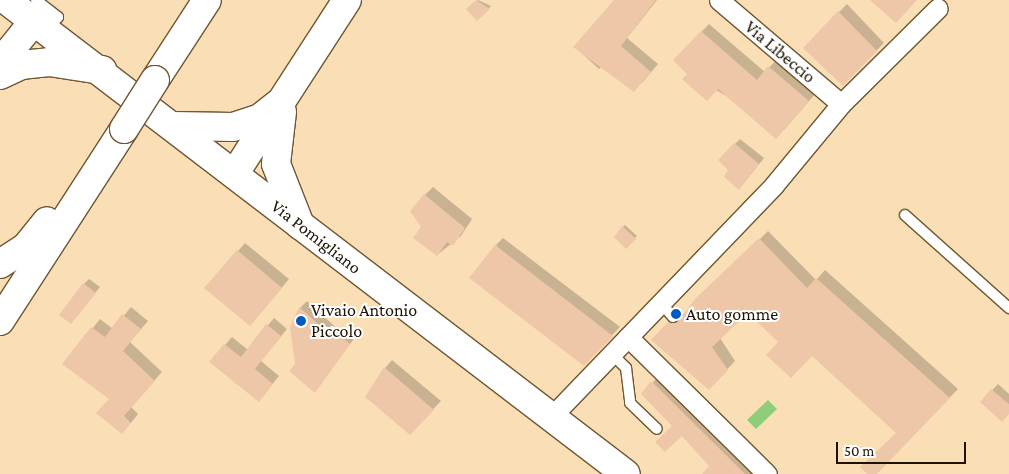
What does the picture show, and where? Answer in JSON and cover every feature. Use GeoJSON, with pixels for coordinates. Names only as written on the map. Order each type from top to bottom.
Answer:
{"type":"FeatureCollection","features":[{"type":"Feature","properties":{"kind":"main road","name":"Via Pomigliano"},"geometry":{"type":"LineString","coordinates":[[6,0],[39,17],[172,126],[626,474]]}},
{"type":"Feature","properties":{"kind":"main road"},"geometry":{"type":"LineString","coordinates":[[0,321],[200,11],[212,0]]}},
{"type":"Feature","properties":{"kind":"main road"},"geometry":{"type":"LineString","coordinates":[[235,173],[347,0]]}},
{"type":"Feature","properties":{"kind":"main road"},"geometry":{"type":"LineString","coordinates":[[0,63],[39,17]]}},
{"type":"Feature","properties":{"kind":"main road"},"geometry":{"type":"LineString","coordinates":[[0,74],[21,65],[49,62],[102,70]]}},
{"type":"Feature","properties":{"kind":"main road"},"geometry":{"type":"LineString","coordinates":[[172,126],[233,127],[260,118],[285,98]]}},
{"type":"Feature","properties":{"kind":"main road"},"geometry":{"type":"LineString","coordinates":[[285,98],[276,135],[276,164],[300,225]]}},
{"type":"Feature","properties":{"kind":"main road"},"geometry":{"type":"LineString","coordinates":[[0,264],[26,247],[106,156]]}},
{"type":"Feature","properties":{"kind":"street","name":"Via Libeccio"},"geometry":{"type":"LineString","coordinates":[[719,0],[841,104]]}},
{"type":"Feature","properties":{"kind":"street"},"geometry":{"type":"LineString","coordinates":[[551,417],[628,337],[668,310],[841,104],[938,8]]}},
{"type":"Feature","properties":{"kind":"street"},"geometry":{"type":"LineString","coordinates":[[628,337],[767,474]]}},
{"type":"Feature","properties":{"kind":"lane"},"geometry":{"type":"LineString","coordinates":[[904,215],[1009,308]]}},
{"type":"Feature","properties":{"kind":"lane"},"geometry":{"type":"LineString","coordinates":[[612,354],[626,368],[630,403],[657,429]]}},
{"type":"Feature","properties":{"kind":"shaded area"},"geometry":{"type":"Polygon","coordinates":[[[768,400],[777,409],[756,429],[747,420],[768,400]]]}},
{"type":"Feature","properties":{"kind":"building"},"geometry":{"type":"Polygon","coordinates":[[[476,0],[490,9],[477,21],[466,9],[476,0]]]}},
{"type":"Feature","properties":{"kind":"building"},"geometry":{"type":"Polygon","coordinates":[[[614,0],[656,0],[621,46],[651,72],[634,92],[573,47],[614,0]]]}},
{"type":"Feature","properties":{"kind":"building"},"geometry":{"type":"Polygon","coordinates":[[[870,0],[917,0],[896,23],[870,0]]]}},
{"type":"Feature","properties":{"kind":"building"},"geometry":{"type":"Polygon","coordinates":[[[838,11],[877,51],[843,86],[803,48],[838,11]]]}},
{"type":"Feature","properties":{"kind":"building"},"geometry":{"type":"Polygon","coordinates":[[[701,31],[757,80],[768,66],[809,101],[776,139],[718,89],[707,101],[682,79],[687,74],[673,60],[701,31]]]}},
{"type":"Feature","properties":{"kind":"building"},"geometry":{"type":"Polygon","coordinates":[[[734,143],[759,164],[739,190],[724,177],[728,170],[718,160],[734,143]]]}},
{"type":"Feature","properties":{"kind":"building"},"geometry":{"type":"Polygon","coordinates":[[[424,194],[465,228],[453,246],[447,242],[437,256],[413,238],[421,227],[410,211],[424,194]]]}},
{"type":"Feature","properties":{"kind":"building"},"geometry":{"type":"Polygon","coordinates":[[[622,226],[636,239],[626,249],[614,237],[622,226]]]}},
{"type":"Feature","properties":{"kind":"building"},"geometry":{"type":"Polygon","coordinates":[[[759,238],[807,288],[816,278],[950,398],[877,474],[867,474],[860,467],[896,433],[812,356],[791,378],[766,355],[778,342],[748,313],[712,347],[728,370],[709,390],[651,340],[668,322],[678,322],[696,298],[759,238]]]}},
{"type":"Feature","properties":{"kind":"building"},"geometry":{"type":"Polygon","coordinates":[[[495,245],[613,336],[584,366],[469,278],[495,245]]]}},
{"type":"Feature","properties":{"kind":"building"},"geometry":{"type":"Polygon","coordinates":[[[237,250],[282,288],[250,326],[204,288],[237,250]]]}},
{"type":"Feature","properties":{"kind":"building"},"geometry":{"type":"Polygon","coordinates":[[[83,283],[96,293],[71,324],[59,315],[83,283]]]}},
{"type":"Feature","properties":{"kind":"building"},"geometry":{"type":"Polygon","coordinates":[[[299,307],[334,338],[338,334],[350,344],[315,393],[289,371],[295,364],[290,327],[299,307]]]}},
{"type":"Feature","properties":{"kind":"building"},"geometry":{"type":"Polygon","coordinates":[[[122,314],[141,329],[123,351],[155,381],[124,416],[131,423],[122,434],[96,413],[109,399],[62,364],[91,327],[105,337],[122,314]]]}},
{"type":"Feature","properties":{"kind":"building"},"geometry":{"type":"Polygon","coordinates":[[[266,324],[281,336],[255,369],[273,384],[259,402],[209,362],[224,344],[241,357],[266,324]]]}},
{"type":"Feature","properties":{"kind":"building"},"geometry":{"type":"Polygon","coordinates":[[[384,367],[434,410],[410,435],[365,397],[384,367]]]}},
{"type":"Feature","properties":{"kind":"building"},"geometry":{"type":"Polygon","coordinates":[[[651,381],[745,474],[702,474],[709,466],[682,436],[665,452],[655,442],[672,426],[641,394],[651,381]]]}},
{"type":"Feature","properties":{"kind":"building"},"geometry":{"type":"Polygon","coordinates":[[[991,389],[1009,404],[1009,414],[1002,422],[980,402],[991,389]]]}},
{"type":"Feature","properties":{"kind":"place","name":"Auto gomme"},"geometry":{"type":"Point","coordinates":[676,314]}},
{"type":"Feature","properties":{"kind":"place","name":"Vivaio Antonio Piccolo"},"geometry":{"type":"Point","coordinates":[301,321]}}]}
